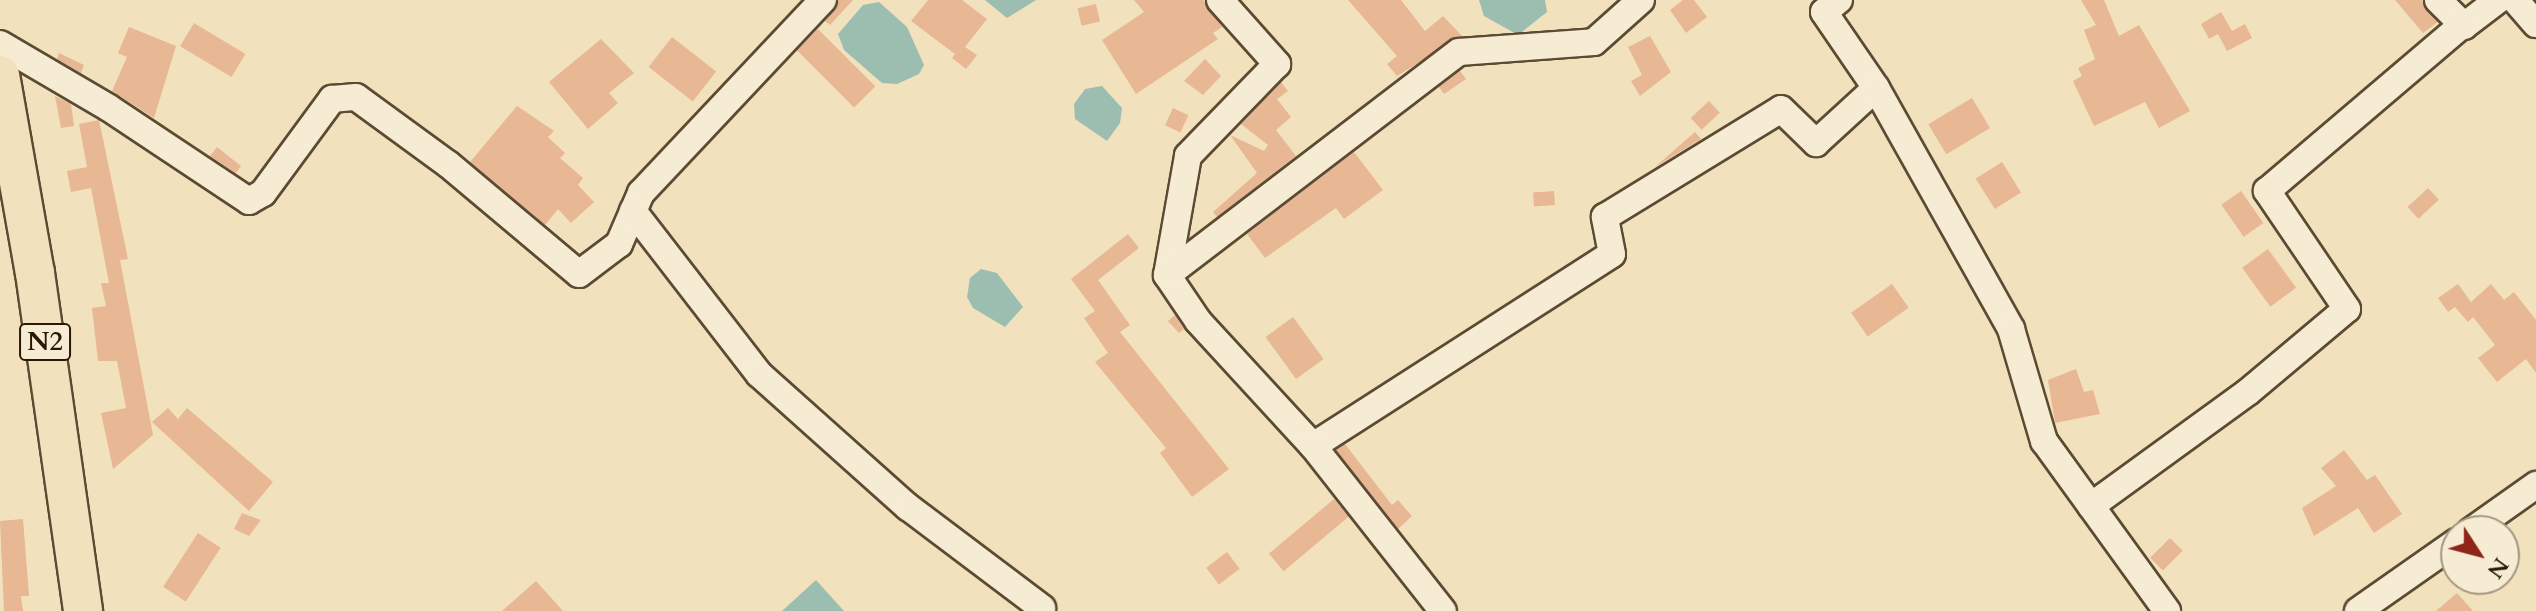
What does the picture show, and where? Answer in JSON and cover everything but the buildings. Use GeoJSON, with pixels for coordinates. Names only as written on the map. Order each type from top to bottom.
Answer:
{"type":"FeatureCollection","features":[{"type":"Feature","properties":{"kind":"highway","name":"N2"},"geometry":{"type":"LineString","coordinates":[[0,75],[35,273],[83,611]]}},
{"type":"Feature","properties":{"kind":"street"},"geometry":{"type":"LineString","coordinates":[[0,44],[109,108],[249,201],[263,193],[332,99],[344,94],[356,97],[448,164],[579,274],[619,244],[641,193],[823,0]]}},
{"type":"Feature","properties":{"kind":"street"},"geometry":{"type":"LineString","coordinates":[[1220,0],[1277,64],[1188,156],[1167,275],[1198,321],[1313,446],[1443,611]]}},
{"type":"Feature","properties":{"kind":"street"},"geometry":{"type":"LineString","coordinates":[[1167,275],[1459,52],[1594,42],[1641,0]]}},
{"type":"Feature","properties":{"kind":"street"},"geometry":{"type":"LineString","coordinates":[[1839,0],[1824,12],[1876,88],[2011,329],[2044,441],[2167,611]]}},
{"type":"Feature","properties":{"kind":"street"},"geometry":{"type":"LineString","coordinates":[[2438,0],[2462,25]]}},
{"type":"Feature","properties":{"kind":"street"},"geometry":{"type":"LineString","coordinates":[[2091,506],[2248,392],[2347,309],[2267,191],[2462,25],[2498,0]]}},
{"type":"Feature","properties":{"kind":"street"},"geometry":{"type":"LineString","coordinates":[[2515,0],[2536,24]]}},
{"type":"Feature","properties":{"kind":"street"},"geometry":{"type":"LineString","coordinates":[[1313,446],[1612,254],[1605,217],[1781,109],[1816,143],[1876,88]]}},
{"type":"Feature","properties":{"kind":"street"},"geometry":{"type":"LineString","coordinates":[[633,211],[759,374],[908,507],[1042,608]]}},
{"type":"Feature","properties":{"kind":"street"},"geometry":{"type":"LineString","coordinates":[[2494,515],[2536,485]]}},
{"type":"Feature","properties":{"kind":"street"},"geometry":{"type":"LineString","coordinates":[[2358,611],[2440,553]]}},
{"type":"Feature","properties":{"kind":"shaded area"},"geometry":{"type":"Polygon","coordinates":[[[985,0],[1036,0],[1007,18],[985,0]]]}},
{"type":"Feature","properties":{"kind":"shaded area"},"geometry":{"type":"Polygon","coordinates":[[[1479,0],[1545,0],[1547,12],[1518,35],[1484,16],[1479,0]]]}},
{"type":"Feature","properties":{"kind":"shaded area"},"geometry":{"type":"Polygon","coordinates":[[[879,2],[907,27],[924,65],[919,74],[897,84],[882,83],[844,50],[838,34],[863,5],[879,2]]]}},
{"type":"Feature","properties":{"kind":"shaded area"},"geometry":{"type":"Polygon","coordinates":[[[1102,86],[1122,108],[1120,123],[1107,141],[1075,119],[1074,104],[1085,89],[1102,86]]]}},
{"type":"Feature","properties":{"kind":"shaded area"},"geometry":{"type":"Polygon","coordinates":[[[981,269],[997,273],[1023,307],[1005,327],[973,308],[967,297],[970,278],[981,269]]]}},
{"type":"Feature","properties":{"kind":"shaded area"},"geometry":{"type":"Polygon","coordinates":[[[816,580],[844,611],[782,611],[816,580]]]}}]}
